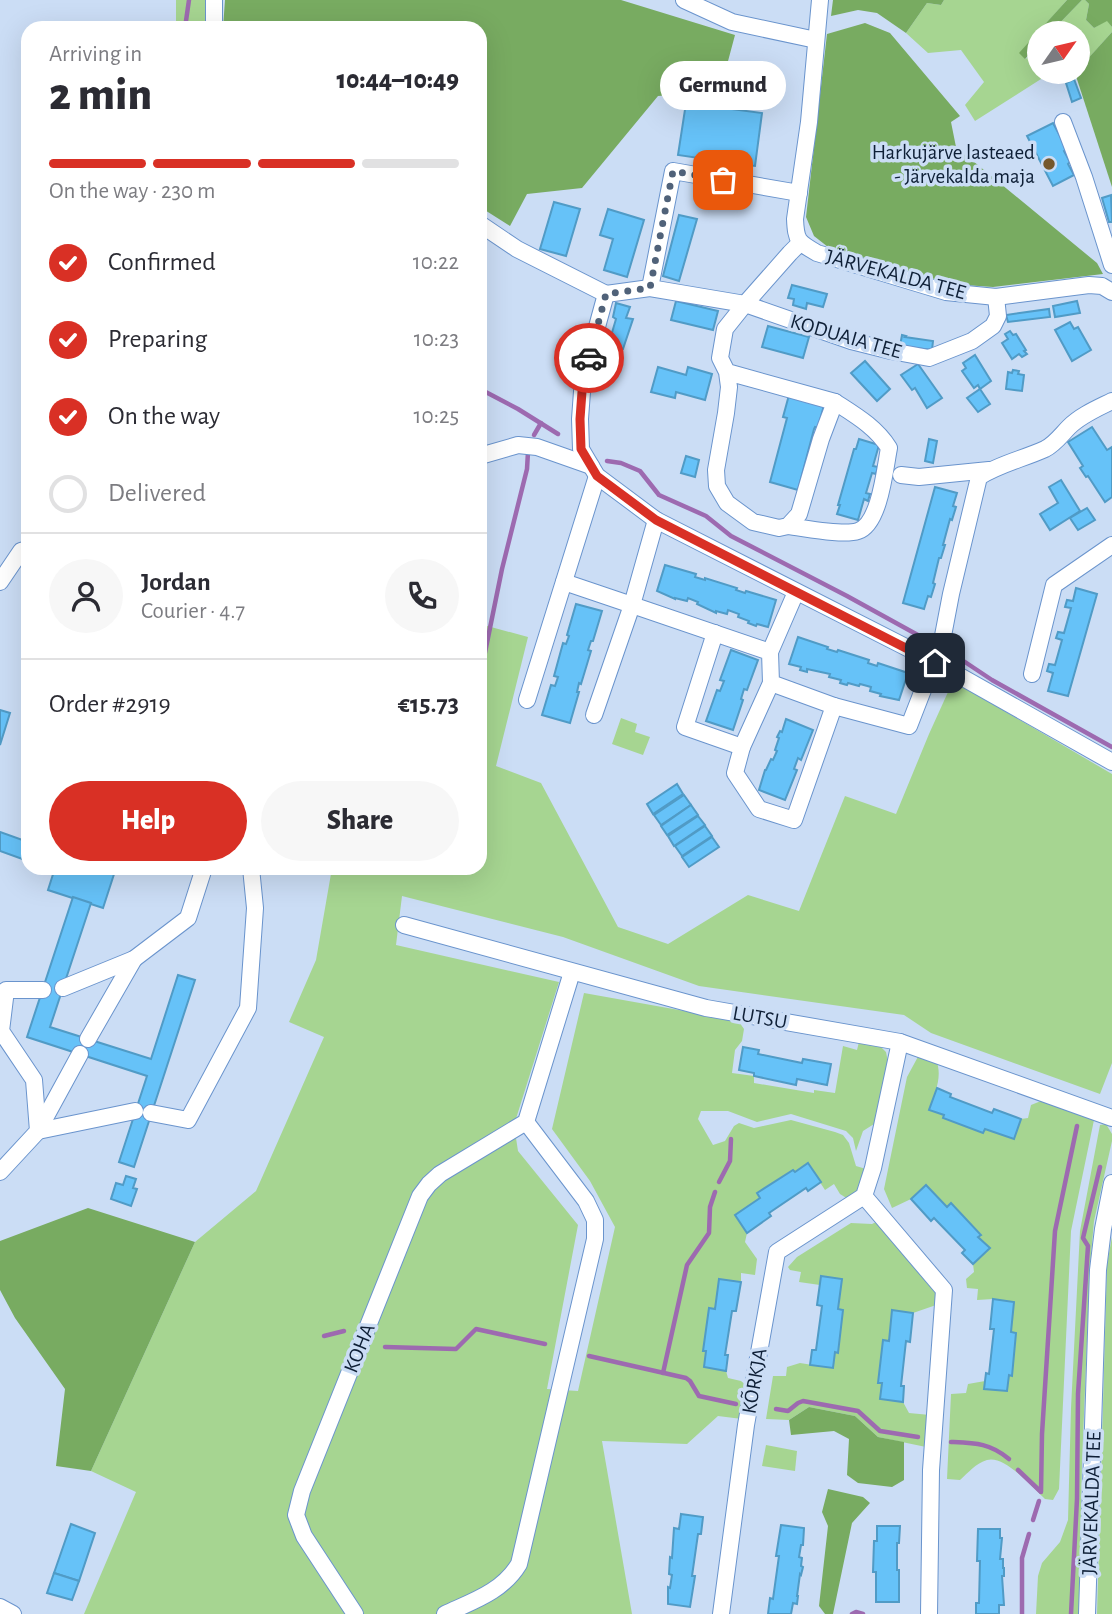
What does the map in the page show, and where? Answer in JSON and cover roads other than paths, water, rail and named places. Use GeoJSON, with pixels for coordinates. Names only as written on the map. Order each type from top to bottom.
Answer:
{"type":"FeatureCollection","features":[{"type":"Feature","properties":{"kind":"street"},"geometry":{"type":"LineString","coordinates":[[214,0],[214,21]]}},
{"type":"Feature","properties":{"kind":"street"},"geometry":{"type":"LineString","coordinates":[[684,0],[732,22],[816,40]]}},
{"type":"Feature","properties":{"kind":"street","name":"JÄRVEKALDA TEE"},"geometry":{"type":"LineString","coordinates":[[820,0],[809,122],[795,219],[800,243],[817,253],[946,292],[996,297],[1088,285],[1102,286],[1112,292]]}},
{"type":"Feature","properties":{"kind":"street"},"geometry":{"type":"LineString","coordinates":[[1063,122],[1112,265]]}},
{"type":"Feature","properties":{"kind":"street"},"geometry":{"type":"LineString","coordinates":[[650,288],[673,171],[799,193]]}},
{"type":"Feature","properties":{"kind":"street"},"geometry":{"type":"LineString","coordinates":[[487,229],[517,249],[606,294],[650,288],[745,304]]}},
{"type":"Feature","properties":{"kind":"street"},"geometry":{"type":"LineString","coordinates":[[727,372],[835,402],[864,421],[883,439],[889,448],[873,518],[867,527],[857,532],[843,532],[788,526],[779,528],[753,522],[727,503],[717,486],[716,470],[729,387],[727,372],[720,358],[725,329],[800,243]]}},
{"type":"Feature","properties":{"kind":"street"},"geometry":{"type":"LineString","coordinates":[[527,701],[564,582],[594,471],[581,449],[580,419],[583,378],[606,294]]}},
{"type":"Feature","properties":{"kind":"street","name":"KODUAIA TEE"},"geometry":{"type":"LineString","coordinates":[[745,304],[851,341],[929,358],[972,341],[993,326],[998,316],[996,297]]}},
{"type":"Feature","properties":{"kind":"street"},"geometry":{"type":"LineString","coordinates":[[771,683],[834,706],[909,726],[938,653],[979,477],[989,470],[1047,447],[1071,425],[1112,401]]}},
{"type":"Feature","properties":{"kind":"street"},"geometry":{"type":"LineString","coordinates":[[788,526],[799,514],[835,402]]}},
{"type":"Feature","properties":{"kind":"street"},"geometry":{"type":"LineString","coordinates":[[487,454],[518,445],[537,447],[594,471],[656,520],[796,592],[938,653],[1112,762]]}},
{"type":"Feature","properties":{"kind":"street"},"geometry":{"type":"LineString","coordinates":[[901,475],[919,477],[989,470]]}},
{"type":"Feature","properties":{"kind":"street"},"geometry":{"type":"LineString","coordinates":[[594,715],[632,605],[656,520]]}},
{"type":"Feature","properties":{"kind":"street"},"geometry":{"type":"LineString","coordinates":[[1032,674],[1055,585],[1112,545]]}},
{"type":"Feature","properties":{"kind":"street"},"geometry":{"type":"LineString","coordinates":[[0,582],[21,551]]}},
{"type":"Feature","properties":{"kind":"street"},"geometry":{"type":"LineString","coordinates":[[564,582],[770,652]]}},
{"type":"Feature","properties":{"kind":"street"},"geometry":{"type":"LineString","coordinates":[[796,592],[770,652],[771,683],[742,747],[735,773],[759,809],[794,820],[834,706]]}},
{"type":"Feature","properties":{"kind":"street"},"geometry":{"type":"LineString","coordinates":[[715,633],[685,727],[742,747]]}},
{"type":"Feature","properties":{"kind":"street"},"geometry":{"type":"LineString","coordinates":[[63,988],[134,959],[188,918],[202,875]]}},
{"type":"Feature","properties":{"kind":"street"},"geometry":{"type":"LineString","coordinates":[[38,1131],[143,1112],[188,1119],[248,1008],[255,908],[252,875]]}},
{"type":"Feature","properties":{"kind":"street","name":"LUTSU"},"geometry":{"type":"LineString","coordinates":[[404,925],[706,1008],[900,1042],[1112,1118]]}},
{"type":"Feature","properties":{"kind":"street"},"geometry":{"type":"LineString","coordinates":[[88,1039],[134,959]]}},
{"type":"Feature","properties":{"kind":"street"},"geometry":{"type":"LineString","coordinates":[[445,1614],[503,1584],[519,1564],[596,1239],[595,1220],[586,1201],[526,1122],[572,972]]}},
{"type":"Feature","properties":{"kind":"street"},"geometry":{"type":"LineString","coordinates":[[38,1131],[34,1080],[1,1031],[6,990],[43,990]]}},
{"type":"Feature","properties":{"kind":"street"},"geometry":{"type":"LineString","coordinates":[[900,1042],[873,1168],[864,1196],[944,1290],[931,1470],[929,1614]]}},
{"type":"Feature","properties":{"kind":"street"},"geometry":{"type":"LineString","coordinates":[[0,1172],[38,1131],[80,1054]]}},
{"type":"Feature","properties":{"kind":"street","name":"KOHA"},"geometry":{"type":"LineString","coordinates":[[355,1614],[304,1535],[296,1515],[302,1491],[421,1196],[440,1174],[526,1122]]}},
{"type":"Feature","properties":{"kind":"street","name":"JÄRVEKALDA TEE"},"geometry":{"type":"LineString","coordinates":[[1087,1614],[1098,1270],[1112,1182]]}},
{"type":"Feature","properties":{"kind":"street","name":"KÕRKJA"},"geometry":{"type":"LineString","coordinates":[[721,1614],[746,1425],[777,1252],[864,1196]]}},
{"type":"Feature","properties":{"kind":"street"},"geometry":{"type":"LineString","coordinates":[[0,1607],[13,1614]]}},
{"type":"Feature","properties":{"kind":"waterway"},"geometry":{"type":"LineString","coordinates":[[186,21],[189,0]]}},
{"type":"Feature","properties":{"kind":"waterway"},"geometry":{"type":"LineString","coordinates":[[487,393],[558,434]]}},
{"type":"Feature","properties":{"kind":"waterway"},"geometry":{"type":"LineString","coordinates":[[534,435],[541,423]]}},
{"type":"Feature","properties":{"kind":"waterway"},"geometry":{"type":"LineString","coordinates":[[487,643],[527,469],[528,452]]}},
{"type":"Feature","properties":{"kind":"waterway"},"geometry":{"type":"LineString","coordinates":[[607,461],[621,463],[640,471],[659,495],[706,516],[731,536],[936,645]]}},
{"type":"Feature","properties":{"kind":"waterway"},"geometry":{"type":"LineString","coordinates":[[944,648],[992,680],[1112,747]]}},
{"type":"Feature","properties":{"kind":"waterway"},"geometry":{"type":"LineString","coordinates":[[1041,1492],[1042,1434],[1055,1231],[1077,1126]]}},
{"type":"Feature","properties":{"kind":"waterway"},"geometry":{"type":"LineString","coordinates":[[719,1182],[730,1161],[731,1139]]}},
{"type":"Feature","properties":{"kind":"waterway"},"geometry":{"type":"LineString","coordinates":[[1071,1614],[1077,1499],[1078,1394],[1088,1246],[1083,1238],[1100,1167]]}},
{"type":"Feature","properties":{"kind":"waterway"},"geometry":{"type":"LineString","coordinates":[[663,1373],[687,1265],[709,1233],[710,1207],[715,1192]]}},
{"type":"Feature","properties":{"kind":"waterway"},"geometry":{"type":"LineString","coordinates":[[385,1347],[456,1349],[476,1329],[545,1344]]}},
{"type":"Feature","properties":{"kind":"waterway"},"geometry":{"type":"LineString","coordinates":[[324,1336],[344,1331]]}},
{"type":"Feature","properties":{"kind":"waterway"},"geometry":{"type":"LineString","coordinates":[[589,1356],[686,1378],[699,1396],[736,1404]]}},
{"type":"Feature","properties":{"kind":"waterway"},"geometry":{"type":"LineString","coordinates":[[776,1409],[788,1411],[803,1401],[858,1411],[880,1431],[918,1437]]}},
{"type":"Feature","properties":{"kind":"waterway"},"geometry":{"type":"LineString","coordinates":[[951,1442],[989,1447],[1009,1459]]}},
{"type":"Feature","properties":{"kind":"waterway"},"geometry":{"type":"LineString","coordinates":[[1018,1470],[1040,1491]]}},
{"type":"Feature","properties":{"kind":"waterway"},"geometry":{"type":"LineString","coordinates":[[1033,1520],[1039,1501]]}},
{"type":"Feature","properties":{"kind":"waterway"},"geometry":{"type":"LineString","coordinates":[[1022,1614],[1022,1558],[1029,1534]]}},
{"type":"Feature","properties":{"kind":"waterway"},"geometry":{"type":"LineString","coordinates":[[852,1614],[863,1614]]}},
{"type":"Feature","properties":{"kind":"place","name":"Harkujärve lasteaed - Järvekalda maja"},"geometry":{"type":"Point","coordinates":[1049,164]}},
{"type":"Feature","properties":{"kind":"place","name":"Germund"},"geometry":{"type":"Point","coordinates":[723,180]}}]}
